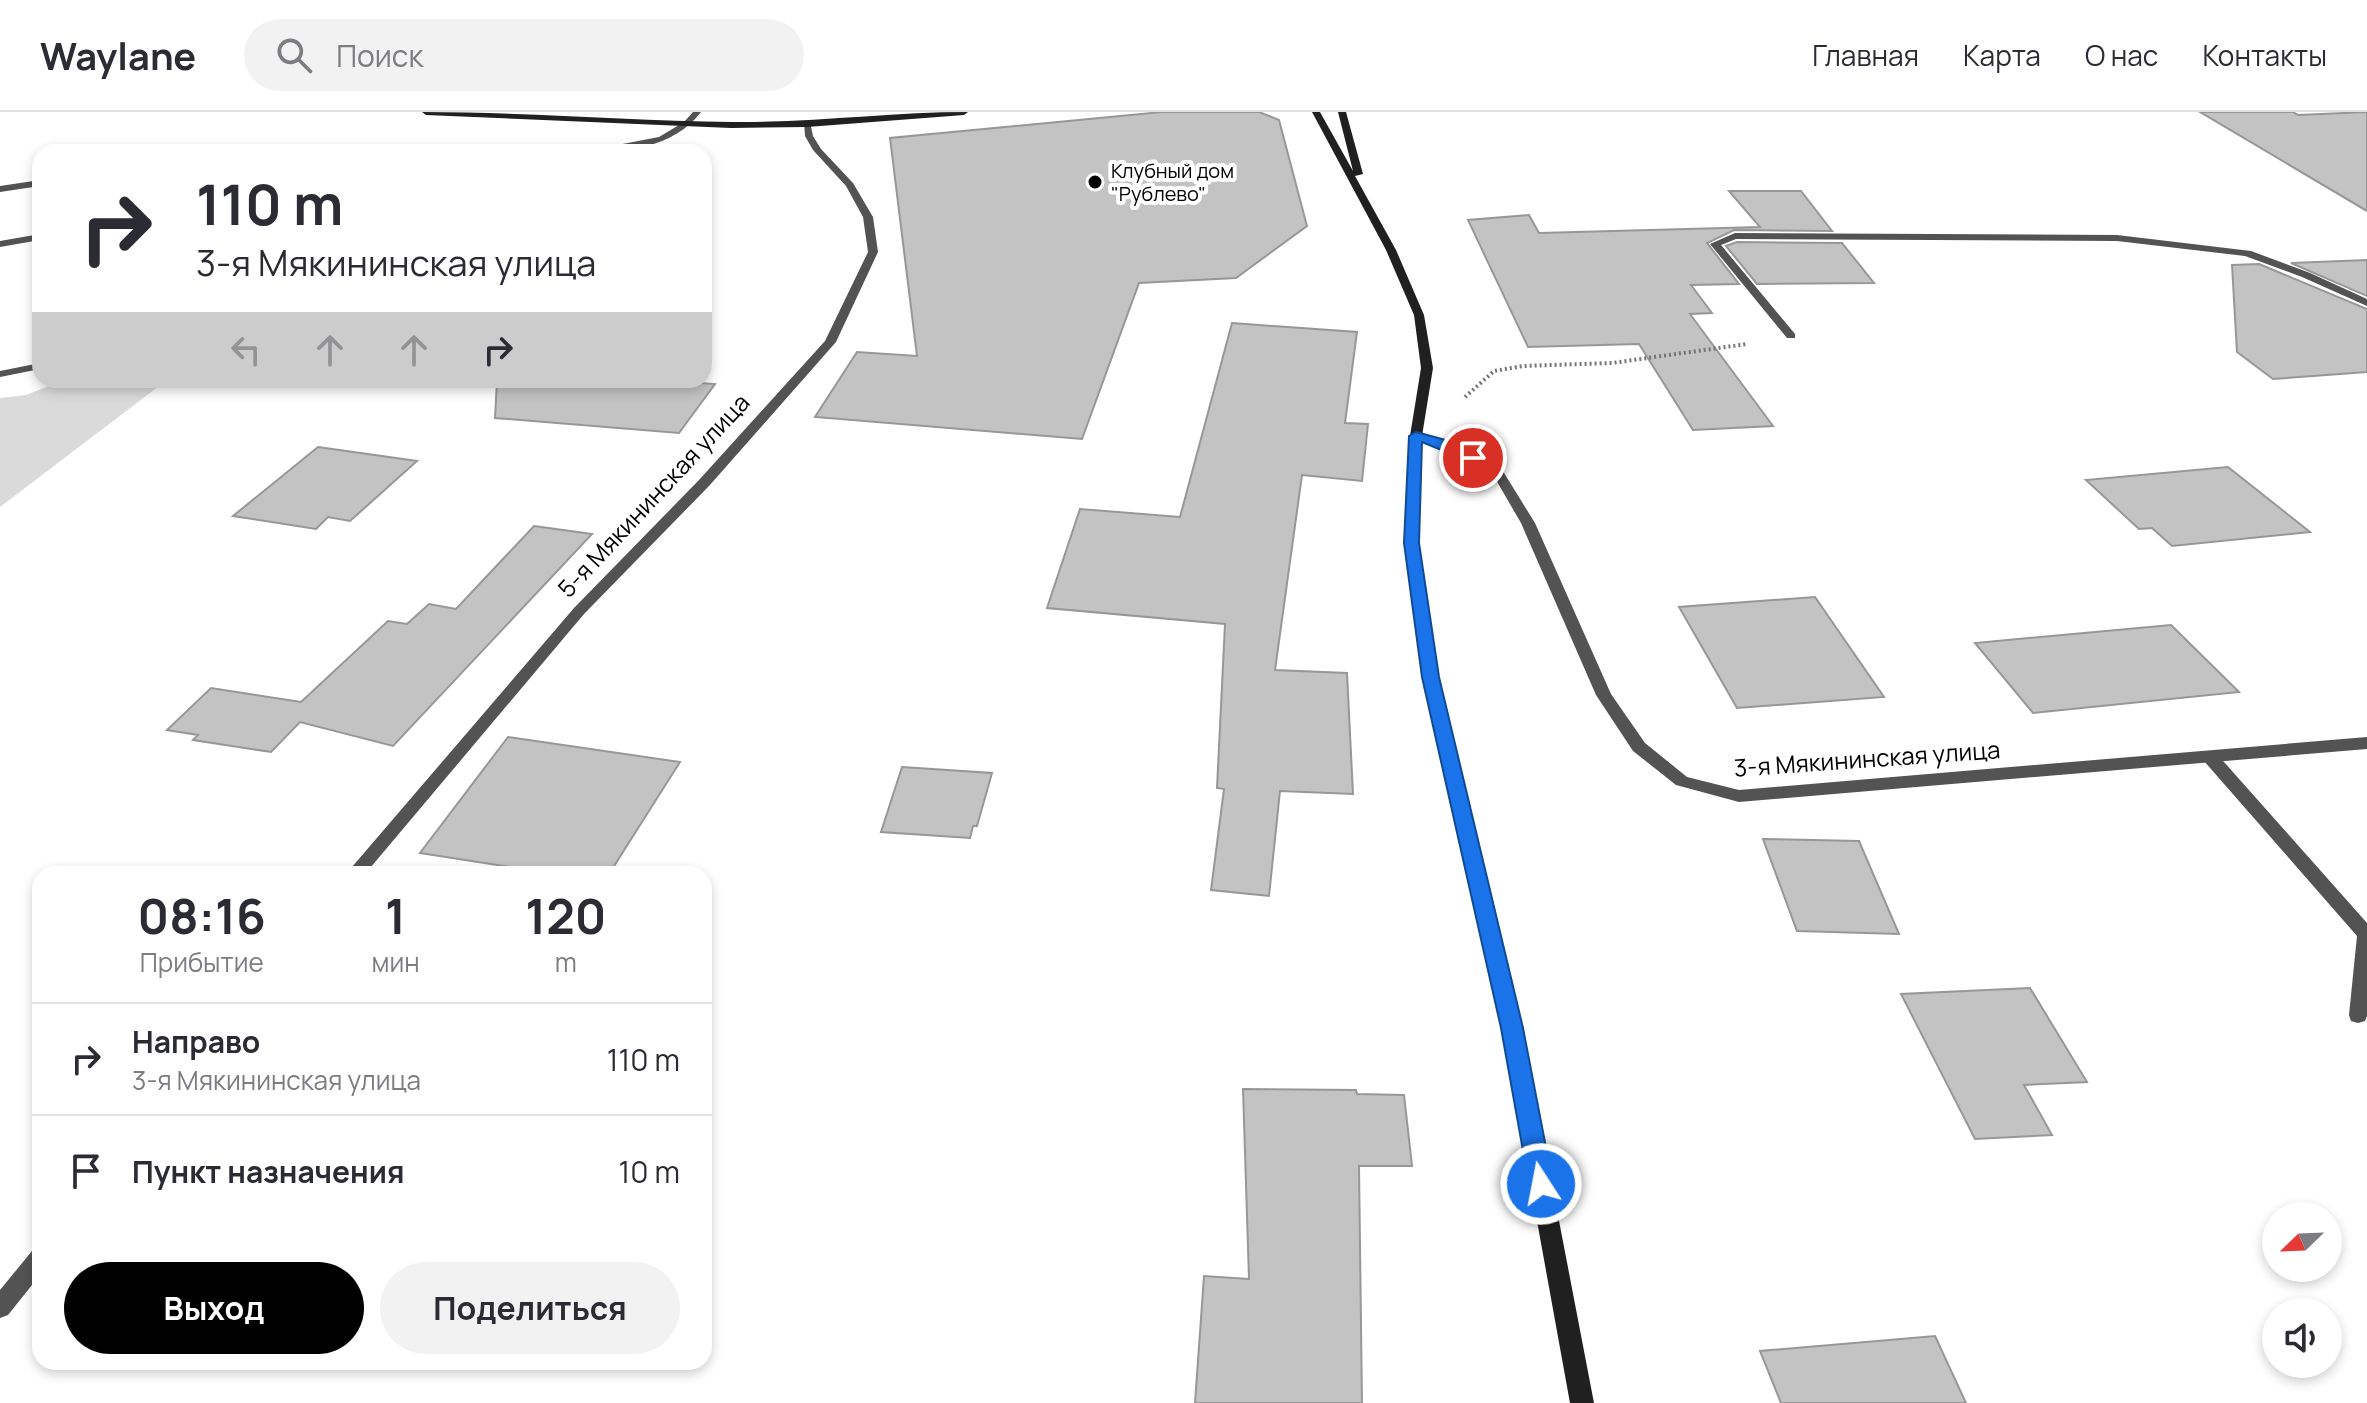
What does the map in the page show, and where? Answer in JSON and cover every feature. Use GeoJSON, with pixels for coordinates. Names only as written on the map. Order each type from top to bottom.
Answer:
{"type":"FeatureCollection","features":[{"type":"Feature","properties":{"kind":"street"},"geometry":{"type":"LineString","coordinates":[[426,112],[690,124],[807,124],[964,112]]}},
{"type":"Feature","properties":{"kind":"street"},"geometry":{"type":"LineString","coordinates":[[637,144],[657,141],[690,124],[697,112]]}},
{"type":"Feature","properties":{"kind":"street"},"geometry":{"type":"LineString","coordinates":[[1316,112],[1391,250],[1419,315],[1427,368],[1416,436],[1412,543],[1430,677],[1512,1028],[1582,1403]]}},
{"type":"Feature","properties":{"kind":"street"},"geometry":{"type":"LineString","coordinates":[[1342,112],[1365,203]]}},
{"type":"Feature","properties":{"kind":"street","name":"5-я Мякининская улица"},"geometry":{"type":"LineString","coordinates":[[362,866],[579,611],[704,483],[830,342],[873,252],[868,217],[850,185],[817,150],[809,136],[807,124]]}},
{"type":"Feature","properties":{"kind":"street"},"geometry":{"type":"LineString","coordinates":[[0,189],[32,184]]}},
{"type":"Feature","properties":{"kind":"street"},"geometry":{"type":"LineString","coordinates":[[1791,336],[1715,244],[1735,236],[2117,238],[2247,253],[2367,303]]}},
{"type":"Feature","properties":{"kind":"street"},"geometry":{"type":"LineString","coordinates":[[0,244],[32,238]]}},
{"type":"Feature","properties":{"kind":"street"},"geometry":{"type":"LineString","coordinates":[[0,374],[32,368]]}},
{"type":"Feature","properties":{"kind":"street","name":"3-я Мякининская улица"},"geometry":{"type":"LineString","coordinates":[[1416,436],[1448,445],[1497,471],[1528,523],[1604,695],[1639,747],[1682,781],[1739,796],[2367,743]]}},
{"type":"Feature","properties":{"kind":"street"},"geometry":{"type":"LineString","coordinates":[[2210,757],[2366,934],[2358,1015]]}},
{"type":"Feature","properties":{"kind":"street"},"geometry":{"type":"LineString","coordinates":[[0,1307],[32,1268]]}},
{"type":"Feature","properties":{"kind":"path"},"geometry":{"type":"LineString","coordinates":[[1420,411],[1452,408],[1494,371],[1523,366],[1612,363],[1791,336]]}},
{"type":"Feature","properties":{"kind":"shaded area"},"geometry":{"type":"Polygon","coordinates":[[[44,388],[156,388],[0,507],[0,398],[26,395],[44,388]]]}},
{"type":"Feature","properties":{"kind":"building","name":"Клубный дом \"Рублево\""},"geometry":{"type":"Polygon","coordinates":[[[1162,112],[1259,112],[1279,120],[1307,226],[1236,278],[1139,283],[1082,439],[815,417],[857,352],[917,356],[890,138],[1162,112]]]}},
{"type":"Feature","properties":{"kind":"building"},"geometry":{"type":"Polygon","coordinates":[[[2200,112],[2293,112],[2298,115],[2367,112],[2367,211],[2200,112]]]}},
{"type":"Feature","properties":{"kind":"building"},"geometry":{"type":"Polygon","coordinates":[[[1729,191],[1801,191],[1832,231],[1734,230],[1707,243],[1739,284],[1691,285],[1712,313],[1690,314],[1773,426],[1693,430],[1639,344],[1528,347],[1468,220],[1529,215],[1539,233],[1760,227],[1729,191]]]}},
{"type":"Feature","properties":{"kind":"building"},"geometry":{"type":"Polygon","coordinates":[[[1737,242],[1842,243],[1874,283],[1757,284],[1726,246],[1737,242]]]}},
{"type":"Feature","properties":{"kind":"building"},"geometry":{"type":"Polygon","coordinates":[[[2367,260],[2367,296],[2291,263],[2367,260]]]}},
{"type":"Feature","properties":{"kind":"building"},"geometry":{"type":"Polygon","coordinates":[[[2259,264],[2367,309],[2367,372],[2273,379],[2237,352],[2232,265],[2259,264]]]}},
{"type":"Feature","properties":{"kind":"building"},"geometry":{"type":"Polygon","coordinates":[[[1232,323],[1357,332],[1345,423],[1368,424],[1362,481],[1302,475],[1275,670],[1347,673],[1353,794],[1280,791],[1269,896],[1211,890],[1224,789],[1217,788],[1225,624],[1047,608],[1080,509],[1180,517],[1232,323]]]}},
{"type":"Feature","properties":{"kind":"building"},"geometry":{"type":"Polygon","coordinates":[[[712,384],[715,384],[679,433],[495,418],[497,388],[712,388],[712,384]]]}},
{"type":"Feature","properties":{"kind":"building"},"geometry":{"type":"Polygon","coordinates":[[[318,447],[417,461],[350,521],[328,517],[316,529],[233,516],[318,447]]]}},
{"type":"Feature","properties":{"kind":"building"},"geometry":{"type":"Polygon","coordinates":[[[2228,467],[2310,532],[2172,546],[2152,528],[2139,529],[2086,480],[2228,467]]]}},
{"type":"Feature","properties":{"kind":"building"},"geometry":{"type":"Polygon","coordinates":[[[534,526],[592,534],[393,746],[300,722],[271,752],[193,740],[198,735],[167,730],[211,688],[301,702],[388,621],[407,624],[429,604],[456,609],[534,526]]]}},
{"type":"Feature","properties":{"kind":"building"},"geometry":{"type":"Polygon","coordinates":[[[1815,597],[1884,697],[1737,708],[1679,607],[1815,597]]]}},
{"type":"Feature","properties":{"kind":"building"},"geometry":{"type":"Polygon","coordinates":[[[2171,625],[2239,692],[2033,713],[1975,643],[2171,625]]]}},
{"type":"Feature","properties":{"kind":"building"},"geometry":{"type":"Polygon","coordinates":[[[508,737],[680,762],[614,866],[503,866],[420,853],[508,737]]]}},
{"type":"Feature","properties":{"kind":"building"},"geometry":{"type":"Polygon","coordinates":[[[902,767],[992,773],[977,826],[973,826],[970,838],[881,832],[902,767]]]}},
{"type":"Feature","properties":{"kind":"building"},"geometry":{"type":"Polygon","coordinates":[[[1763,839],[1859,841],[1899,934],[1797,931],[1763,839]]]}},
{"type":"Feature","properties":{"kind":"building"},"geometry":{"type":"Polygon","coordinates":[[[2030,988],[2087,1082],[2024,1085],[2052,1135],[1975,1139],[1901,994],[2030,988]]]}},
{"type":"Feature","properties":{"kind":"building"},"geometry":{"type":"Polygon","coordinates":[[[1243,1089],[1356,1090],[1357,1094],[1404,1095],[1412,1166],[1359,1166],[1362,1403],[1195,1403],[1204,1276],[1249,1279],[1243,1089]]]}},
{"type":"Feature","properties":{"kind":"building"},"geometry":{"type":"Polygon","coordinates":[[[1935,1336],[1966,1403],[1781,1403],[1760,1351],[1935,1336]]]}},
{"type":"Feature","properties":{"kind":"place","name":"Клубный дом \"Рублево\""},"geometry":{"type":"Point","coordinates":[1095,182]}},
{"type":"Feature","properties":{"kind":"route"},"geometry":{"type":"LineString","coordinates":[[1473,458],[1448,445],[1416,436],[1412,543],[1430,677],[1512,1028],[1541,1184]]}}]}
